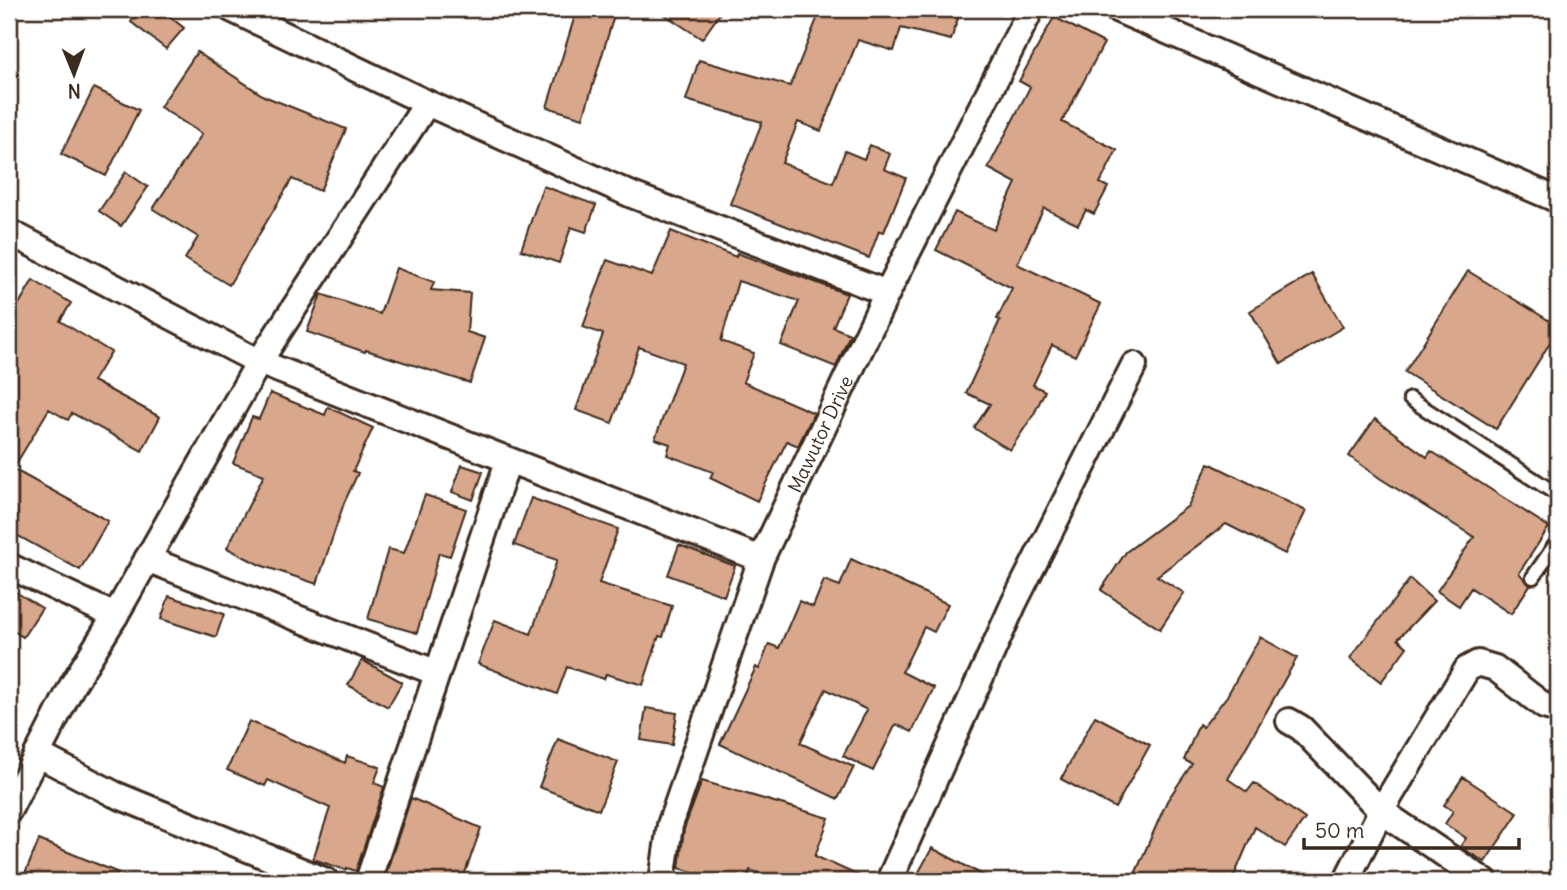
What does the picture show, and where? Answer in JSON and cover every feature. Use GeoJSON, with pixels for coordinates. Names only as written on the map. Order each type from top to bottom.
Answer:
{"type":"FeatureCollection","features":[{"type":"Feature","properties":{"kind":"street"},"geometry":{"type":"LineString","coordinates":[[231,9],[428,103],[632,195],[887,293]]}},
{"type":"Feature","properties":{"kind":"street","name":"Mawutor Drive"},"geometry":{"type":"LineString","coordinates":[[662,881],[670,825],[761,559],[887,293],[1031,9]]}},
{"type":"Feature","properties":{"kind":"street"},"geometry":{"type":"LineString","coordinates":[[1116,9],[1558,200]]}},
{"type":"Feature","properties":{"kind":"street"},"geometry":{"type":"LineString","coordinates":[[9,810],[73,684],[115,616],[259,362],[428,103]]}},
{"type":"Feature","properties":{"kind":"street"},"geometry":{"type":"LineString","coordinates":[[9,232],[259,362],[761,559]]}},
{"type":"Feature","properties":{"kind":"street"},"geometry":{"type":"LineString","coordinates":[[889,881],[1014,603],[1133,365]]}},
{"type":"Feature","properties":{"kind":"street"},"geometry":{"type":"LineString","coordinates":[[368,881],[508,461]]}},
{"type":"Feature","properties":{"kind":"street"},"geometry":{"type":"LineString","coordinates":[[147,559],[438,673]]}},
{"type":"Feature","properties":{"kind":"street"},"geometry":{"type":"LineString","coordinates":[[9,566],[115,616]]}},
{"type":"Feature","properties":{"kind":"street"},"geometry":{"type":"LineString","coordinates":[[1346,881],[1381,811],[1467,669],[1478,663],[1495,668],[1544,706],[1558,710]]}},
{"type":"Feature","properties":{"kind":"street"},"geometry":{"type":"LineString","coordinates":[[1289,721],[1301,728],[1381,811],[1484,881]]}},
{"type":"Feature","properties":{"kind":"street"},"geometry":{"type":"LineString","coordinates":[[37,754],[114,794],[316,879]]}},
{"type":"Feature","properties":{"kind":"lane"},"geometry":{"type":"LineString","coordinates":[[1410,399],[1558,495]]}},
{"type":"Feature","properties":{"kind":"lane"},"geometry":{"type":"LineString","coordinates":[[1533,577],[1558,541]]}},
{"type":"Feature","properties":{"kind":"building"},"geometry":{"type":"Polygon","coordinates":[[[141,9],[160,9],[184,28],[166,49],[131,22],[141,9]]]}},
{"type":"Feature","properties":{"kind":"building"},"geometry":{"type":"Polygon","coordinates":[[[577,9],[616,9],[583,118],[547,107],[577,9]]]}},
{"type":"Feature","properties":{"kind":"building"},"geometry":{"type":"Polygon","coordinates":[[[656,9],[723,9],[702,39],[656,9]]]}},
{"type":"Feature","properties":{"kind":"building"},"geometry":{"type":"Polygon","coordinates":[[[821,9],[961,9],[951,40],[901,28],[894,51],[858,40],[821,131],[798,122],[782,163],[833,183],[845,151],[864,159],[870,145],[890,154],[884,169],[906,178],[884,232],[879,231],[869,258],[730,204],[762,122],[686,100],[699,60],[790,86],[821,9]]]}},
{"type":"Feature","properties":{"kind":"building"},"geometry":{"type":"Polygon","coordinates":[[[1054,17],[1104,43],[1062,122],[1117,150],[1100,183],[1108,187],[1094,214],[1086,210],[1078,225],[1044,208],[1017,264],[1101,304],[1075,356],[1052,345],[1033,385],[1045,391],[1034,414],[1010,450],[974,428],[990,404],[966,393],[1012,288],[936,250],[955,212],[994,230],[1016,183],[988,168],[1030,87],[1019,81],[1054,17]]]}},
{"type":"Feature","properties":{"kind":"building"},"geometry":{"type":"Polygon","coordinates":[[[197,52],[264,96],[346,129],[320,191],[292,179],[229,285],[185,259],[198,237],[153,209],[202,134],[160,107],[197,52]]]}},
{"type":"Feature","properties":{"kind":"building"},"geometry":{"type":"Polygon","coordinates":[[[94,88],[139,110],[106,176],[61,154],[94,88]]]}},
{"type":"Feature","properties":{"kind":"building"},"geometry":{"type":"Polygon","coordinates":[[[126,172],[148,187],[121,226],[99,211],[126,172]]]}},
{"type":"Feature","properties":{"kind":"building"},"geometry":{"type":"Polygon","coordinates":[[[543,186],[596,205],[586,232],[571,227],[559,263],[521,250],[543,186]]]}},
{"type":"Feature","properties":{"kind":"building"},"geometry":{"type":"Polygon","coordinates":[[[671,231],[736,257],[737,253],[847,294],[833,327],[850,334],[836,367],[781,345],[799,301],[738,281],[721,341],[754,353],[743,382],[814,413],[798,446],[787,441],[757,501],[710,478],[713,472],[667,455],[670,444],[655,439],[683,363],[639,347],[612,423],[576,410],[603,334],[583,327],[607,260],[652,276],[671,231]]]}},
{"type":"Feature","properties":{"kind":"building"},"geometry":{"type":"Polygon","coordinates":[[[396,268],[434,282],[431,290],[470,293],[467,332],[485,338],[470,383],[307,332],[321,294],[380,314],[396,268]]]}},
{"type":"Feature","properties":{"kind":"building"},"geometry":{"type":"Polygon","coordinates":[[[1468,271],[1558,326],[1496,429],[1405,372],[1468,271]]]}},
{"type":"Feature","properties":{"kind":"building"},"geometry":{"type":"Polygon","coordinates":[[[1312,274],[1343,327],[1281,364],[1250,311],[1312,274]]]}},
{"type":"Feature","properties":{"kind":"building"},"geometry":{"type":"Polygon","coordinates":[[[33,280],[71,303],[60,321],[111,352],[93,381],[160,417],[142,451],[72,413],[68,420],[49,409],[13,469],[108,521],[80,570],[9,531],[9,321],[33,280]]]}},
{"type":"Feature","properties":{"kind":"building"},"geometry":{"type":"Polygon","coordinates":[[[270,393],[325,415],[328,407],[373,428],[353,471],[358,473],[344,503],[317,584],[260,565],[227,548],[264,475],[233,463],[252,417],[259,419],[270,393]]]}},
{"type":"Feature","properties":{"kind":"building"},"geometry":{"type":"Polygon","coordinates":[[[1375,419],[1427,457],[1431,451],[1549,527],[1519,573],[1530,585],[1511,614],[1471,588],[1459,606],[1437,591],[1474,537],[1349,456],[1375,419]]]}},
{"type":"Feature","properties":{"kind":"building"},"geometry":{"type":"Polygon","coordinates":[[[1209,463],[1306,511],[1285,554],[1226,524],[1157,576],[1184,593],[1160,629],[1101,590],[1126,552],[1188,506],[1209,463]]]}},
{"type":"Feature","properties":{"kind":"building"},"geometry":{"type":"Polygon","coordinates":[[[462,465],[483,472],[473,500],[452,492],[462,465]]]}},
{"type":"Feature","properties":{"kind":"building"},"geometry":{"type":"Polygon","coordinates":[[[425,495],[466,509],[450,556],[439,553],[417,633],[368,619],[388,549],[404,553],[425,495]]]}},
{"type":"Feature","properties":{"kind":"building"},"geometry":{"type":"Polygon","coordinates":[[[531,498],[618,529],[599,583],[672,606],[663,637],[659,636],[643,685],[606,674],[604,679],[567,667],[557,694],[478,664],[495,620],[531,634],[557,560],[514,545],[531,498]]]}},
{"type":"Feature","properties":{"kind":"building"},"geometry":{"type":"Polygon","coordinates":[[[679,545],[735,566],[724,596],[668,575],[679,545]]]}},
{"type":"Feature","properties":{"kind":"building"},"geometry":{"type":"Polygon","coordinates":[[[851,559],[948,604],[934,632],[924,627],[902,672],[934,688],[912,732],[896,724],[873,771],[843,756],[867,710],[826,689],[800,743],[854,767],[838,799],[720,744],[756,667],[759,669],[769,644],[779,648],[799,601],[813,607],[824,580],[840,586],[851,559]]]}},
{"type":"Feature","properties":{"kind":"building"},"geometry":{"type":"Polygon","coordinates":[[[1410,579],[1434,601],[1398,639],[1407,647],[1381,682],[1350,658],[1410,579]]]}},
{"type":"Feature","properties":{"kind":"building"},"geometry":{"type":"Polygon","coordinates":[[[9,588],[42,608],[23,637],[9,628],[9,588]]]}},
{"type":"Feature","properties":{"kind":"building"},"geometry":{"type":"Polygon","coordinates":[[[169,596],[224,614],[216,637],[161,619],[169,596]]]}},
{"type":"Feature","properties":{"kind":"building"},"geometry":{"type":"Polygon","coordinates":[[[1260,637],[1297,658],[1228,779],[1247,792],[1254,783],[1305,819],[1285,847],[1255,827],[1232,881],[1132,881],[1167,801],[1192,764],[1184,760],[1199,724],[1203,727],[1227,696],[1260,637]]]}},
{"type":"Feature","properties":{"kind":"building"},"geometry":{"type":"Polygon","coordinates":[[[362,660],[402,682],[388,707],[348,685],[362,660]]]}},
{"type":"Feature","properties":{"kind":"building"},"geometry":{"type":"Polygon","coordinates":[[[646,708],[677,713],[672,745],[641,740],[646,708]]]}},
{"type":"Feature","properties":{"kind":"building"},"geometry":{"type":"Polygon","coordinates":[[[1095,716],[1150,745],[1115,808],[1061,779],[1095,716]]]}},
{"type":"Feature","properties":{"kind":"building"},"geometry":{"type":"Polygon","coordinates":[[[249,721],[345,763],[347,756],[380,767],[374,783],[384,787],[356,871],[313,859],[330,808],[268,780],[265,786],[227,770],[249,721]]]}},
{"type":"Feature","properties":{"kind":"building"},"geometry":{"type":"Polygon","coordinates":[[[558,739],[618,762],[599,810],[539,787],[558,739]]]}},
{"type":"Feature","properties":{"kind":"building"},"geometry":{"type":"Polygon","coordinates":[[[1463,777],[1518,813],[1485,862],[1460,847],[1466,838],[1445,824],[1453,811],[1444,805],[1463,777]]]}},
{"type":"Feature","properties":{"kind":"building"},"geometry":{"type":"Polygon","coordinates":[[[702,781],[829,818],[815,856],[870,881],[781,881],[750,870],[747,881],[726,881],[679,868],[684,829],[702,781]]]}},
{"type":"Feature","properties":{"kind":"building"},"geometry":{"type":"Polygon","coordinates":[[[411,798],[481,828],[462,881],[384,879],[411,798]]]}},
{"type":"Feature","properties":{"kind":"building"},"geometry":{"type":"Polygon","coordinates":[[[39,840],[138,881],[22,881],[39,840]]]}},
{"type":"Feature","properties":{"kind":"building"},"geometry":{"type":"Polygon","coordinates":[[[932,848],[994,881],[914,881],[932,848]]]}}]}
